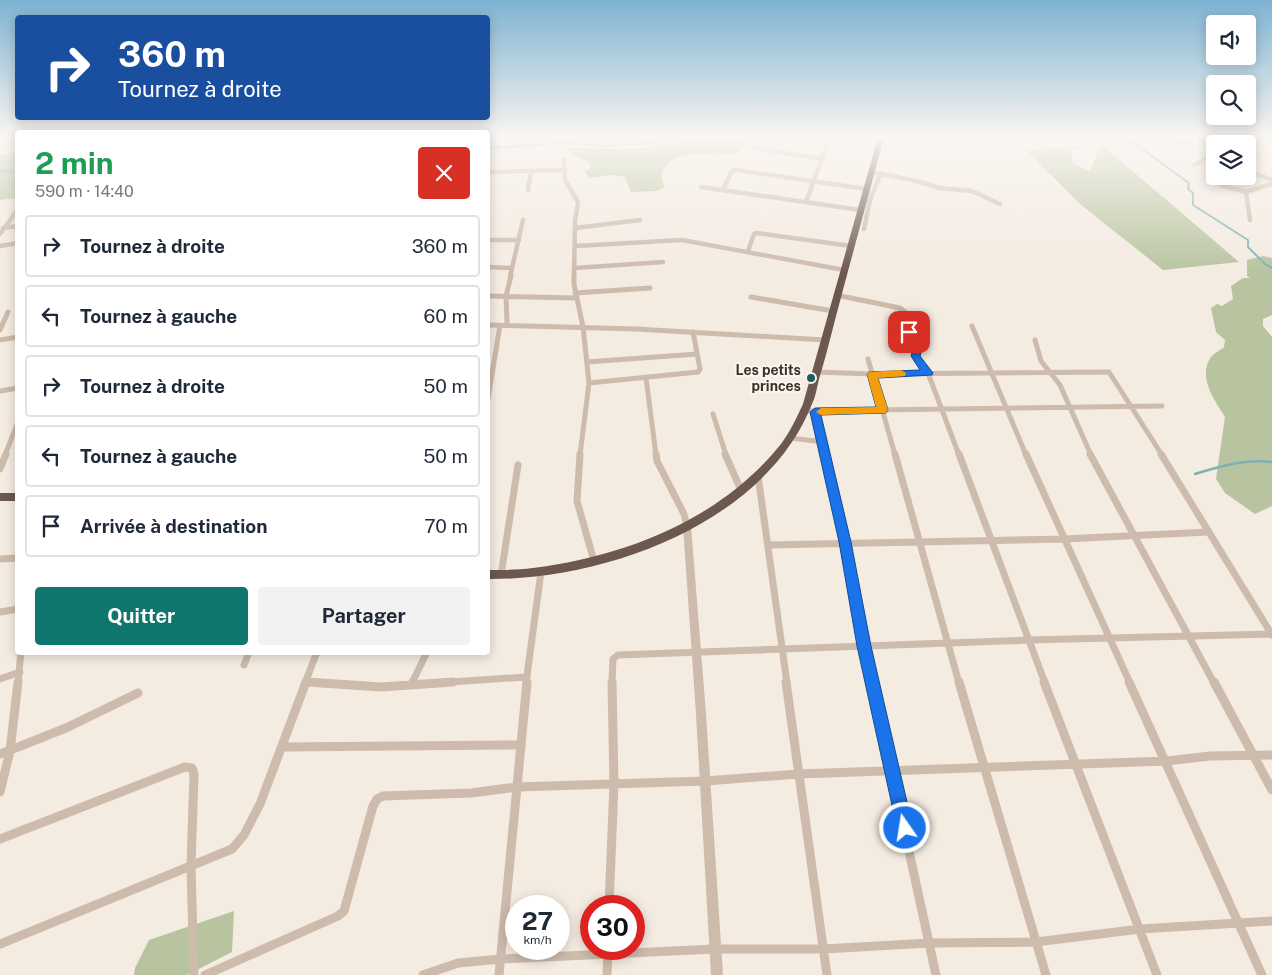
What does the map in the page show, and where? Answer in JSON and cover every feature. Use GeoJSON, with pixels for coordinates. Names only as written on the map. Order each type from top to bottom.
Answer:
{"type":"FeatureCollection","features":[{"type":"Feature","properties":{"kind":"highway"},"geometry":{"type":"LineString","coordinates":[[490,575],[541,572],[594,561],[645,545],[687,526],[741,490],[771,464],[791,438],[805,411],[868,182]]}},
{"type":"Feature","properties":{"kind":"highway"},"geometry":{"type":"LineString","coordinates":[[0,496],[15,497]]}},
{"type":"Feature","properties":{"kind":"street"},"geometry":{"type":"LineString","coordinates":[[528,190],[529,182]]}},
{"type":"Feature","properties":{"kind":"street"},"geometry":{"type":"LineString","coordinates":[[566,182],[578,202],[575,228],[575,296],[583,327],[589,382],[582,429],[577,501],[594,561]]}},
{"type":"Feature","properties":{"kind":"street"},"geometry":{"type":"LineString","coordinates":[[723,190],[727,182]]}},
{"type":"Feature","properties":{"kind":"street"},"geometry":{"type":"LineString","coordinates":[[806,202],[814,182]]}},
{"type":"Feature","properties":{"kind":"street"},"geometry":{"type":"LineString","coordinates":[[825,182],[866,189]]}},
{"type":"Feature","properties":{"kind":"street"},"geometry":{"type":"LineString","coordinates":[[864,229],[870,200],[877,182]]}},
{"type":"Feature","properties":{"kind":"street"},"geometry":{"type":"LineString","coordinates":[[924,182],[940,188],[972,192],[1000,204]]}},
{"type":"Feature","properties":{"kind":"street"},"geometry":{"type":"LineString","coordinates":[[1220,185],[1246,192],[1272,184]]}},
{"type":"Feature","properties":{"kind":"street"},"geometry":{"type":"LineString","coordinates":[[701,187],[860,210]]}},
{"type":"Feature","properties":{"kind":"street"},"geometry":{"type":"LineString","coordinates":[[1246,192],[1250,220]]}},
{"type":"Feature","properties":{"kind":"street"},"geometry":{"type":"LineString","coordinates":[[1,232],[15,213]]}},
{"type":"Feature","properties":{"kind":"street"},"geometry":{"type":"LineString","coordinates":[[507,325],[506,296],[523,220]]}},
{"type":"Feature","properties":{"kind":"street"},"geometry":{"type":"LineString","coordinates":[[575,228],[640,220]]}},
{"type":"Feature","properties":{"kind":"street"},"geometry":{"type":"LineString","coordinates":[[1,232],[15,227]]}},
{"type":"Feature","properties":{"kind":"street"},"geometry":{"type":"LineString","coordinates":[[748,251],[754,234],[757,232],[851,246]]}},
{"type":"Feature","properties":{"kind":"street"},"geometry":{"type":"LineString","coordinates":[[576,246],[673,239],[748,251],[759,255],[844,270]]}},
{"type":"Feature","properties":{"kind":"street"},"geometry":{"type":"LineString","coordinates":[[490,240],[519,240]]}},
{"type":"Feature","properties":{"kind":"street"},"geometry":{"type":"LineString","coordinates":[[0,246],[15,244]]}},
{"type":"Feature","properties":{"kind":"street"},"geometry":{"type":"LineString","coordinates":[[575,268],[663,262]]}},
{"type":"Feature","properties":{"kind":"street"},"geometry":{"type":"LineString","coordinates":[[490,267],[512,268]]}},
{"type":"Feature","properties":{"kind":"street"},"geometry":{"type":"LineString","coordinates":[[490,296],[575,296],[650,288]]}},
{"type":"Feature","properties":{"kind":"street"},"geometry":{"type":"LineString","coordinates":[[836,296],[903,310],[907,327],[919,346],[916,356],[917,360],[928,373],[942,408],[990,541],[1157,975]]}},
{"type":"Feature","properties":{"kind":"street"},"geometry":{"type":"LineString","coordinates":[[751,297],[833,311]]}},
{"type":"Feature","properties":{"kind":"street"},"geometry":{"type":"LineString","coordinates":[[0,330],[8,312]]}},
{"type":"Feature","properties":{"kind":"street"},"geometry":{"type":"LineString","coordinates":[[490,325],[583,327],[825,340]]}},
{"type":"Feature","properties":{"kind":"street"},"geometry":{"type":"LineString","coordinates":[[490,382],[493,356],[500,325]]}},
{"type":"Feature","properties":{"kind":"street"},"geometry":{"type":"LineString","coordinates":[[972,326],[991,374],[1064,539],[1167,761],[1262,975]]}},
{"type":"Feature","properties":{"kind":"street"},"geometry":{"type":"LineString","coordinates":[[589,382],[698,372],[700,369],[693,332]]}},
{"type":"Feature","properties":{"kind":"street"},"geometry":{"type":"LineString","coordinates":[[0,340],[15,338]]}},
{"type":"Feature","properties":{"kind":"street"},"geometry":{"type":"LineString","coordinates":[[1035,340],[1041,361],[1060,385],[1086,445],[1272,790]]}},
{"type":"Feature","properties":{"kind":"street"},"geometry":{"type":"LineString","coordinates":[[587,362],[697,354]]}},
{"type":"Feature","properties":{"kind":"street"},"geometry":{"type":"LineString","coordinates":[[868,359],[983,768],[1046,975]]}},
{"type":"Feature","properties":{"kind":"street"},"geometry":{"type":"LineString","coordinates":[[816,372],[872,374],[1109,372],[1132,406],[1272,634]]}},
{"type":"Feature","properties":{"kind":"street"},"geometry":{"type":"LineString","coordinates":[[646,378],[657,461],[684,514],[687,526],[717,975]]}},
{"type":"Feature","properties":{"kind":"street"},"geometry":{"type":"LineString","coordinates":[[0,391],[15,388]]}},
{"type":"Feature","properties":{"kind":"street"},"geometry":{"type":"LineString","coordinates":[[805,411],[1162,406]]}},
{"type":"Feature","properties":{"kind":"street"},"geometry":{"type":"LineString","coordinates":[[815,412],[845,542],[864,646],[936,975]]}},
{"type":"Feature","properties":{"kind":"street"},"geometry":{"type":"LineString","coordinates":[[713,414],[723,450],[741,490]]}},
{"type":"Feature","properties":{"kind":"street"},"geometry":{"type":"LineString","coordinates":[[0,469],[15,430]]}},
{"type":"Feature","properties":{"kind":"street"},"geometry":{"type":"LineString","coordinates":[[791,438],[823,442]]}},
{"type":"Feature","properties":{"kind":"street"},"geometry":{"type":"LineString","coordinates":[[501,575],[518,465]]}},
{"type":"Feature","properties":{"kind":"street"},"geometry":{"type":"LineString","coordinates":[[758,476],[827,975]]}},
{"type":"Feature","properties":{"kind":"street"},"geometry":{"type":"LineString","coordinates":[[768,545],[1064,539],[1208,532]]}},
{"type":"Feature","properties":{"kind":"street"},"geometry":{"type":"LineString","coordinates":[[0,559],[15,558]]}},
{"type":"Feature","properties":{"kind":"street"},"geometry":{"type":"LineString","coordinates":[[499,975],[527,676],[541,572]]}},
{"type":"Feature","properties":{"kind":"street"},"geometry":{"type":"LineString","coordinates":[[0,612],[15,609]]}},
{"type":"Feature","properties":{"kind":"street"},"geometry":{"type":"LineString","coordinates":[[609,895],[614,785],[613,659],[618,655],[1029,640],[1272,634]]}},
{"type":"Feature","properties":{"kind":"street"},"geometry":{"type":"LineString","coordinates":[[0,792],[10,751],[21,655]]}},
{"type":"Feature","properties":{"kind":"street"},"geometry":{"type":"LineString","coordinates":[[244,665],[249,655]]}},
{"type":"Feature","properties":{"kind":"street"},"geometry":{"type":"LineString","coordinates":[[0,944],[227,852],[238,843],[260,804],[316,655]]}},
{"type":"Feature","properties":{"kind":"street"},"geometry":{"type":"LineString","coordinates":[[412,684],[425,655]]}},
{"type":"Feature","properties":{"kind":"street"},"geometry":{"type":"LineString","coordinates":[[0,679],[20,672]]}},
{"type":"Feature","properties":{"kind":"street"},"geometry":{"type":"LineString","coordinates":[[306,682],[381,687],[527,676]]}},
{"type":"Feature","properties":{"kind":"street"},"geometry":{"type":"LineString","coordinates":[[0,754],[66,728],[138,693]]}},
{"type":"Feature","properties":{"kind":"street"},"geometry":{"type":"LineString","coordinates":[[282,747],[521,745]]}},
{"type":"Feature","properties":{"kind":"street"},"geometry":{"type":"LineString","coordinates":[[204,975],[338,916],[344,911],[373,806],[377,799],[389,795],[471,793],[517,787],[705,781],[799,774],[1077,765],[1167,761],[1210,756],[1272,755]]}},
{"type":"Feature","properties":{"kind":"street"},"geometry":{"type":"LineString","coordinates":[[0,838],[128,788],[189,767],[194,774],[191,866],[194,975]]}},
{"type":"Feature","properties":{"kind":"street"},"geometry":{"type":"LineString","coordinates":[[645,950],[824,949],[929,943],[1036,942],[1140,929],[1272,921]]}},
{"type":"Feature","properties":{"kind":"street"},"geometry":{"type":"LineString","coordinates":[[424,975],[458,963],[580,953]]}},
{"type":"Feature","properties":{"kind":"street"},"geometry":{"type":"LineString","coordinates":[[607,975],[608,960]]}},
{"type":"Feature","properties":{"kind":"green space"},"geometry":{"type":"Polygon","coordinates":[[[0,182],[15,182],[15,198],[0,200],[0,182]]]}},
{"type":"Feature","properties":{"kind":"green space"},"geometry":{"type":"Polygon","coordinates":[[[627,182],[663,182],[665,187],[657,191],[631,192],[627,182]]]}},
{"type":"Feature","properties":{"kind":"green space"},"geometry":{"type":"Polygon","coordinates":[[[1058,182],[1146,182],[1239,262],[1163,270],[1080,204],[1058,182]]]}},
{"type":"Feature","properties":{"kind":"green space"},"geometry":{"type":"Polygon","coordinates":[[[1263,256],[1272,258],[1272,315],[1263,319],[1263,326],[1272,337],[1272,506],[1255,514],[1225,493],[1216,479],[1225,417],[1209,388],[1206,373],[1211,357],[1224,347],[1225,340],[1216,332],[1211,308],[1217,304],[1222,306],[1233,299],[1231,286],[1243,278],[1250,278],[1247,276],[1247,260],[1263,256]]]}},
{"type":"Feature","properties":{"kind":"green space"},"geometry":{"type":"Polygon","coordinates":[[[234,911],[232,952],[187,975],[134,975],[135,968],[149,940],[234,911]]]}},
{"type":"Feature","properties":{"kind":"waterway"},"geometry":{"type":"LineString","coordinates":[[1188,182],[1188,189],[1193,193],[1193,205],[1248,240],[1248,247],[1265,264],[1272,268]]}},
{"type":"Feature","properties":{"kind":"waterway"},"geometry":{"type":"LineString","coordinates":[[1195,474],[1242,462],[1272,462]]}},
{"type":"Feature","properties":{"kind":"slow traffic"},"geometry":{"type":"LineString","coordinates":[[821,412],[883,410],[872,374],[901,373]]}},
{"type":"Feature","properties":{"kind":"place","name":"Les petits princes"},"geometry":{"type":"Point","coordinates":[811,378]}},
{"type":"Feature","properties":{"kind":"route"},"geometry":{"type":"LineString","coordinates":[[905,828],[864,646],[845,542],[815,412],[883,410],[872,374],[928,373],[919,365],[916,356],[919,346],[909,332]]}}]}
